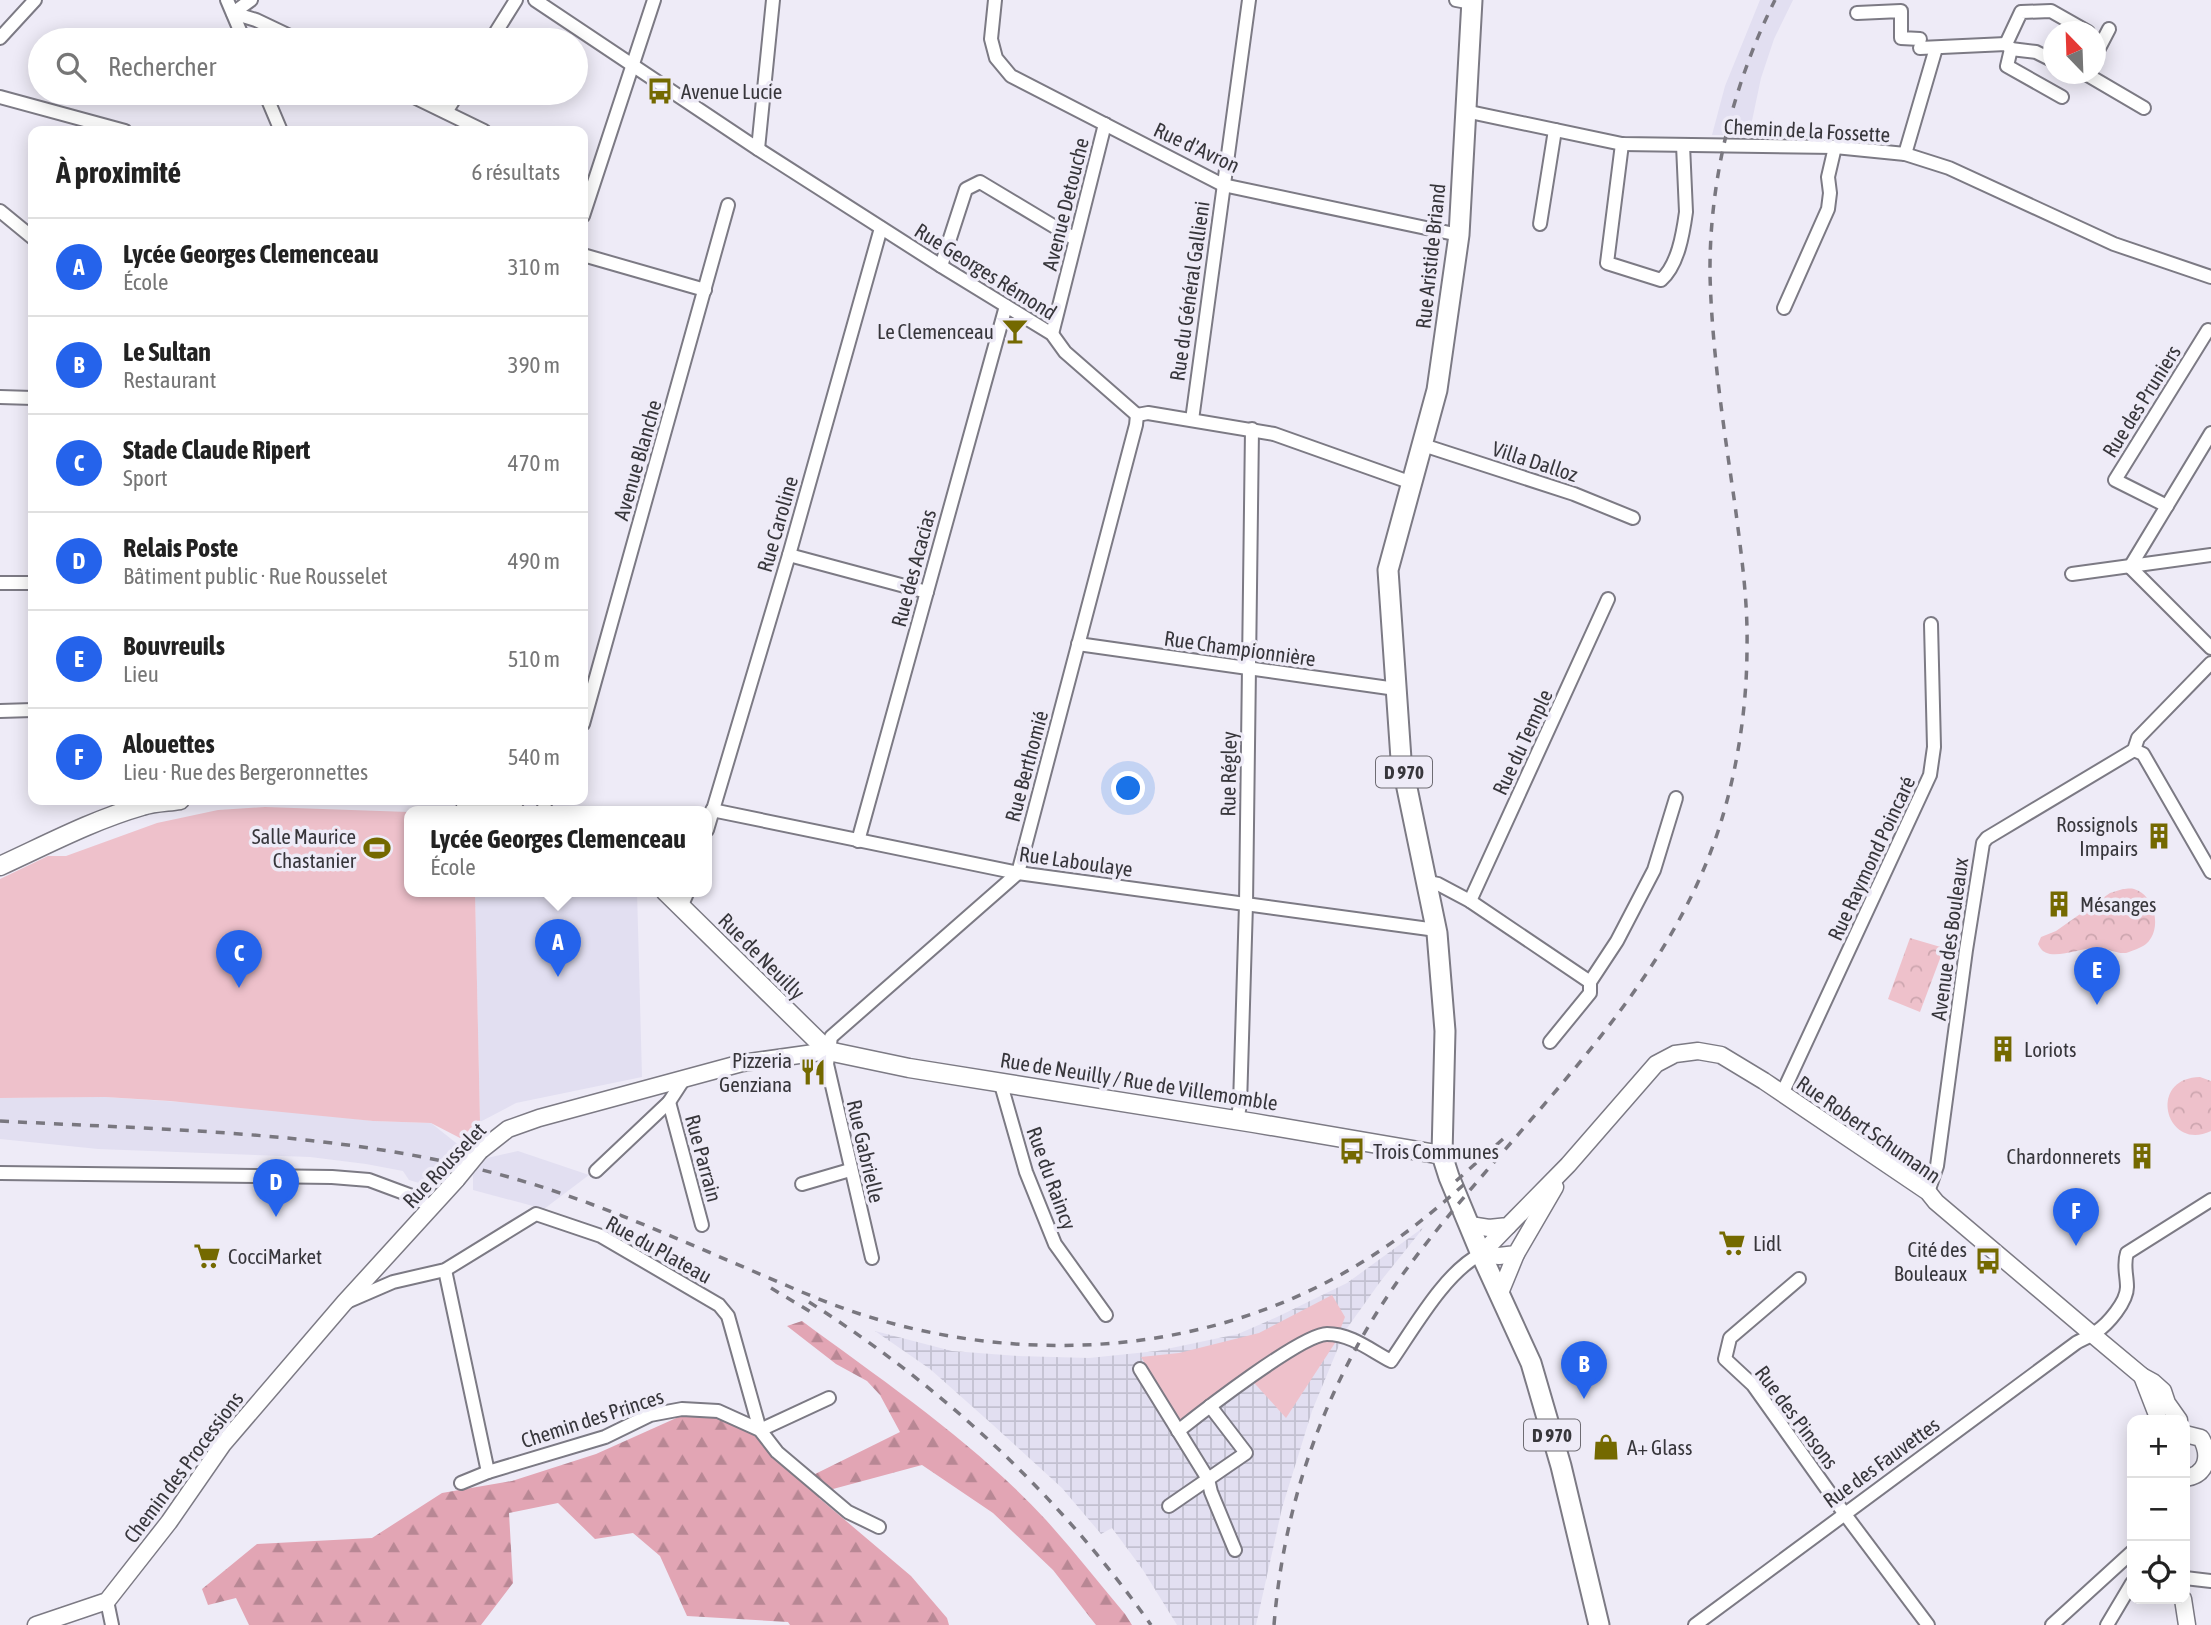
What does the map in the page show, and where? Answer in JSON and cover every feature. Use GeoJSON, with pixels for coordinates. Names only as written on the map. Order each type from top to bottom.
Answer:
{"type":"FeatureCollection","features":[{"type":"Feature","properties":{"kind":"main road","name":"Rue Aristide Briand"},"geometry":{"type":"LineString","coordinates":[[1396,689],[1388,570],[1437,390],[1459,235],[1465,111],[1466,1]]}},
{"type":"Feature","properties":{"kind":"main road","name":"D 970"},"geometry":{"type":"LineString","coordinates":[[1396,689],[1401,759],[1437,933],[1445,1031],[1442,1155],[1448,1177],[1531,1363],[1561,1466],[1599,1625]]}},
{"type":"Feature","properties":{"kind":"main road"},"geometry":{"type":"LineString","coordinates":[[0,866],[136,805]]}},
{"type":"Feature","properties":{"kind":"main road","name":"Rue de Neuilly"},"geometry":{"type":"LineString","coordinates":[[684,899],[828,1051]]}},
{"type":"Feature","properties":{"kind":"main road","name":"Rue de Neuilly / Rue de Villemomble"},"geometry":{"type":"LineString","coordinates":[[828,1051],[909,1068],[1442,1155]]}},
{"type":"Feature","properties":{"kind":"street"},"geometry":{"type":"LineString","coordinates":[[0,38],[35,0]]}},
{"type":"Feature","properties":{"kind":"street"},"geometry":{"type":"LineString","coordinates":[[227,0],[239,28]]}},
{"type":"Feature","properties":{"kind":"street"},"geometry":{"type":"LineString","coordinates":[[233,13],[251,0]]}},
{"type":"Feature","properties":{"kind":"street"},"geometry":{"type":"LineString","coordinates":[[498,28],[516,0]]}},
{"type":"Feature","properties":{"kind":"street","name":"Rue Georges Rémond"},"geometry":{"type":"LineString","coordinates":[[535,0],[577,28]]}},
{"type":"Feature","properties":{"kind":"street"},"geometry":{"type":"LineString","coordinates":[[588,201],[654,0]]}},
{"type":"Feature","properties":{"kind":"street"},"geometry":{"type":"LineString","coordinates":[[758,149],[774,0]]}},
{"type":"Feature","properties":{"kind":"street","name":"Rue d'Avron"},"geometry":{"type":"LineString","coordinates":[[995,0],[991,40],[996,58],[1011,76],[1223,185],[1459,235]]}},
{"type":"Feature","properties":{"kind":"street","name":"Rue du Général Gallieni"},"geometry":{"type":"LineString","coordinates":[[1192,420],[1249,0]]}},
{"type":"Feature","properties":{"kind":"street"},"geometry":{"type":"LineString","coordinates":[[1857,13],[1901,6],[1901,38],[1936,48],[2009,47],[2043,56]]}},
{"type":"Feature","properties":{"kind":"street"},"geometry":{"type":"LineString","coordinates":[[2062,97],[2007,66],[2009,47],[2021,6],[2051,11],[2069,21]]}},
{"type":"Feature","properties":{"kind":"street"},"geometry":{"type":"LineString","coordinates":[[233,13],[273,28]]}},
{"type":"Feature","properties":{"kind":"street","name":"Rue Georges Rémond"},"geometry":{"type":"LineString","coordinates":[[588,35],[758,149],[1052,334],[1065,352],[1137,415]]}},
{"type":"Feature","properties":{"kind":"street"},"geometry":{"type":"LineString","coordinates":[[1905,154],[1936,48]]}},
{"type":"Feature","properties":{"kind":"street"},"geometry":{"type":"LineString","coordinates":[[2101,84],[2144,108]]}},
{"type":"Feature","properties":{"kind":"street"},"geometry":{"type":"LineString","coordinates":[[0,97],[28,105]]}},
{"type":"Feature","properties":{"kind":"street"},"geometry":{"type":"LineString","coordinates":[[29,105],[107,126]]}},
{"type":"Feature","properties":{"kind":"street"},"geometry":{"type":"LineString","coordinates":[[270,105],[279,126]]}},
{"type":"Feature","properties":{"kind":"street"},"geometry":{"type":"LineString","coordinates":[[431,105],[474,126]]}},
{"type":"Feature","properties":{"kind":"street"},"geometry":{"type":"LineString","coordinates":[[446,112],[450,105]]}},
{"type":"Feature","properties":{"kind":"street","name":"Chemin de la Fossette"},"geometry":{"type":"LineString","coordinates":[[1465,111],[1622,144],[1835,147],[1905,154],[1949,168],[2114,244],[2211,277]]}},
{"type":"Feature","properties":{"kind":"street","name":"Avenue Detouche"},"geometry":{"type":"LineString","coordinates":[[1052,334],[1105,124]]}},
{"type":"Feature","properties":{"kind":"street"},"geometry":{"type":"LineString","coordinates":[[1540,224],[1555,130]]}},
{"type":"Feature","properties":{"kind":"street"},"geometry":{"type":"LineString","coordinates":[[1622,144],[1607,263],[1661,280],[1669,273],[1685,223],[1683,145]]}},
{"type":"Feature","properties":{"kind":"street"},"geometry":{"type":"LineString","coordinates":[[1784,308],[1828,209],[1828,177],[1835,147]]}},
{"type":"Feature","properties":{"kind":"street"},"geometry":{"type":"LineString","coordinates":[[941,266],[966,189],[980,183],[1075,239]]}},
{"type":"Feature","properties":{"kind":"street","name":"Avenue Blanche"},"geometry":{"type":"LineString","coordinates":[[588,706],[728,205]]}},
{"type":"Feature","properties":{"kind":"street"},"geometry":{"type":"LineString","coordinates":[[0,211],[28,234]]}},
{"type":"Feature","properties":{"kind":"street","name":"Rue Caroline"},"geometry":{"type":"LineString","coordinates":[[712,810],[789,555],[881,228]]}},
{"type":"Feature","properties":{"kind":"street"},"geometry":{"type":"LineString","coordinates":[[588,256],[705,290]]}},
{"type":"Feature","properties":{"kind":"street","name":"Rue des Acacias"},"geometry":{"type":"LineString","coordinates":[[858,841],[1006,306]]}},
{"type":"Feature","properties":{"kind":"street","name":"Rue des Pruniers"},"geometry":{"type":"LineString","coordinates":[[2167,506],[2115,480],[2208,330]]}},
{"type":"Feature","properties":{"kind":"street"},"geometry":{"type":"LineString","coordinates":[[0,397],[28,398]]}},
{"type":"Feature","properties":{"kind":"street"},"geometry":{"type":"LineString","coordinates":[[1137,415],[1149,413],[1274,434],[1412,483]]}},
{"type":"Feature","properties":{"kind":"street","name":"Rue Berthomié"},"geometry":{"type":"LineString","coordinates":[[1018,873],[1137,415]]}},
{"type":"Feature","properties":{"kind":"street","name":"Rue Régley"},"geometry":{"type":"LineString","coordinates":[[1237,1120],[1240,1105],[1246,904],[1252,429]]}},
{"type":"Feature","properties":{"kind":"street"},"geometry":{"type":"LineString","coordinates":[[2130,567],[2211,433]]}},
{"type":"Feature","properties":{"kind":"street","name":"Villa Dalloz"},"geometry":{"type":"LineString","coordinates":[[1423,445],[1574,494],[1633,518]]}},
{"type":"Feature","properties":{"kind":"street"},"geometry":{"type":"LineString","coordinates":[[789,555],[927,592]]}},
{"type":"Feature","properties":{"kind":"street"},"geometry":{"type":"LineString","coordinates":[[2073,574],[2211,555]]}},
{"type":"Feature","properties":{"kind":"street"},"geometry":{"type":"LineString","coordinates":[[2130,567],[2211,648]]}},
{"type":"Feature","properties":{"kind":"street"},"geometry":{"type":"LineString","coordinates":[[0,583],[28,583]]}},
{"type":"Feature","properties":{"kind":"street","name":"Rue du Temple"},"geometry":{"type":"LineString","coordinates":[[1470,901],[1608,599]]}},
{"type":"Feature","properties":{"kind":"street","name":"Rue Raymond Poincaré"},"geometry":{"type":"LineString","coordinates":[[1782,1094],[1930,775],[1934,747],[1931,624]]}},
{"type":"Feature","properties":{"kind":"street","name":"Rue Championnière"},"geometry":{"type":"LineString","coordinates":[[1078,644],[1396,689]]}},
{"type":"Feature","properties":{"kind":"street","name":"Avenue des Bouleaux"},"geometry":{"type":"LineString","coordinates":[[1928,1192],[1937,1166],[1983,843],[1987,838],[2134,750],[2138,738],[2211,663]]}},
{"type":"Feature","properties":{"kind":"street"},"geometry":{"type":"LineString","coordinates":[[0,711],[28,710]]}},
{"type":"Feature","properties":{"kind":"street"},"geometry":{"type":"LineString","coordinates":[[2134,750],[2143,754],[2211,872]]}},
{"type":"Feature","properties":{"kind":"street"},"geometry":{"type":"LineString","coordinates":[[1550,1042],[1590,993],[1590,982],[1617,941],[1654,870],[1676,798]]}},
{"type":"Feature","properties":{"kind":"street","name":"Rue Laboulaye"},"geometry":{"type":"LineString","coordinates":[[712,810],[1018,873],[1429,929],[1437,933]]}},
{"type":"Feature","properties":{"kind":"street"},"geometry":{"type":"LineString","coordinates":[[828,1051],[831,1037],[1018,873]]}},
{"type":"Feature","properties":{"kind":"street"},"geometry":{"type":"LineString","coordinates":[[1428,882],[1438,884],[1470,901],[1590,982]]}},
{"type":"Feature","properties":{"kind":"street","name":"Rue Rousselet"},"geometry":{"type":"LineString","coordinates":[[344,1303],[432,1208],[480,1151],[508,1129],[539,1118],[742,1063],[828,1051]]}},
{"type":"Feature","properties":{"kind":"street","name":"Rue Gabrielle"},"geometry":{"type":"LineString","coordinates":[[828,1051],[827,1064],[872,1258]]}},
{"type":"Feature","properties":{"kind":"street","name":"Rue Robert Schumann"},"geometry":{"type":"LineString","coordinates":[[1481,1254],[1568,1166],[1657,1064],[1675,1054],[1698,1051],[1721,1055],[1928,1192],[1936,1202],[2162,1391],[2167,1403],[2206,1446],[2209,1459]]}},
{"type":"Feature","properties":{"kind":"street"},"geometry":{"type":"LineString","coordinates":[[596,1171],[668,1102],[684,1079]]}},
{"type":"Feature","properties":{"kind":"street","name":"Rue du Raincy"},"geometry":{"type":"LineString","coordinates":[[1000,1082],[1026,1172],[1055,1244],[1106,1315]]}},
{"type":"Feature","properties":{"kind":"street","name":"Rue Parrain"},"geometry":{"type":"LineString","coordinates":[[668,1102],[702,1225]]}},
{"type":"Feature","properties":{"kind":"street","name":"Rue Robert Schumann"},"geometry":{"type":"LineString","coordinates":[[1500,1293],[1516,1254],[1568,1166]]}},
{"type":"Feature","properties":{"kind":"street"},"geometry":{"type":"LineString","coordinates":[[802,1184],[850,1170]]}},
{"type":"Feature","properties":{"kind":"street"},"geometry":{"type":"LineString","coordinates":[[0,1173],[332,1177],[369,1180],[412,1196],[432,1208]]}},
{"type":"Feature","properties":{"kind":"street","name":"Rue des Fauvettes"},"geometry":{"type":"LineString","coordinates":[[1695,1625],[2076,1343],[2104,1326],[2121,1304],[2127,1291],[2125,1260],[2131,1250],[2211,1200]]}},
{"type":"Feature","properties":{"kind":"street","name":"Rue du Plateau"},"geometry":{"type":"LineString","coordinates":[[344,1303],[393,1282],[445,1270],[536,1214],[601,1236],[719,1305],[728,1316],[760,1430]]}},
{"type":"Feature","properties":{"kind":"street"},"geometry":{"type":"LineString","coordinates":[[1470,1224],[1489,1228],[1508,1226]]}},
{"type":"Feature","properties":{"kind":"street"},"geometry":{"type":"LineString","coordinates":[[1178,1431],[1299,1344],[1323,1334],[1345,1336],[1391,1361],[1436,1295],[1471,1259],[1481,1254],[1516,1254]]}},
{"type":"Feature","properties":{"kind":"street"},"geometry":{"type":"LineString","coordinates":[[445,1270],[488,1472]]}},
{"type":"Feature","properties":{"kind":"street","name":"Rue des Pinsons"},"geometry":{"type":"LineString","coordinates":[[1799,1279],[1730,1338],[1725,1359],[1753,1385],[1928,1625]]}},
{"type":"Feature","properties":{"kind":"street","name":"Chemin des Processions"},"geometry":{"type":"LineString","coordinates":[[107,1601],[169,1522],[223,1444],[344,1303]]}},
{"type":"Feature","properties":{"kind":"street"},"geometry":{"type":"LineString","coordinates":[[1140,1370],[1208,1479],[1235,1550]]}},
{"type":"Feature","properties":{"kind":"street","name":"Rue Robert Schumann"},"geometry":{"type":"LineString","coordinates":[[2142,1376],[2157,1415]]}},
{"type":"Feature","properties":{"kind":"street"},"geometry":{"type":"LineString","coordinates":[[760,1430],[829,1398]]}},
{"type":"Feature","properties":{"kind":"street"},"geometry":{"type":"LineString","coordinates":[[1169,1506],[1246,1453],[1210,1406]]}},
{"type":"Feature","properties":{"kind":"street","name":"Chemin des Princes"},"geometry":{"type":"LineString","coordinates":[[461,1483],[488,1472],[605,1437],[650,1415],[682,1409],[718,1411],[760,1430],[778,1452],[848,1512],[879,1527]]}},
{"type":"Feature","properties":{"kind":"street"},"geometry":{"type":"LineString","coordinates":[[2190,1478],[2199,1474],[2209,1459]]}},
{"type":"Feature","properties":{"kind":"street"},"geometry":{"type":"LineString","coordinates":[[2052,1625],[2127,1557]]}},
{"type":"Feature","properties":{"kind":"street"},"geometry":{"type":"LineString","coordinates":[[2190,1579],[2211,1581]]}},
{"type":"Feature","properties":{"kind":"street"},"geometry":{"type":"LineString","coordinates":[[2106,1625],[2127,1591]]}},
{"type":"Feature","properties":{"kind":"street"},"geometry":{"type":"LineString","coordinates":[[36,1625],[107,1601],[112,1625]]}},
{"type":"Feature","properties":{"kind":"street"},"geometry":{"type":"LineString","coordinates":[[2184,1604],[2187,1625]]}},
{"type":"Feature","properties":{"kind":"shaded area"},"geometry":{"type":"Polygon","coordinates":[[[1760,0],[1793,0],[1774,39],[1761,78],[1749,135],[1712,135],[1725,86],[1760,0]]]}},
{"type":"Feature","properties":{"kind":"shaded area"},"geometry":{"type":"Polygon","coordinates":[[[475,897],[637,897],[642,1077],[516,1103],[480,1122],[475,897]]]}},
{"type":"Feature","properties":{"kind":"shaded area"},"geometry":{"type":"Polygon","coordinates":[[[105,1097],[255,1107],[373,1121],[431,1123],[470,1154],[455,1170],[427,1176],[419,1183],[409,1180],[403,1171],[310,1157],[98,1149],[0,1139],[0,1098],[105,1097]]]}},
{"type":"Feature","properties":{"kind":"shaded area"},"geometry":{"type":"Polygon","coordinates":[[[518,1151],[589,1175],[544,1209],[473,1190],[473,1175],[487,1158],[518,1151]]]}},
{"type":"Feature","properties":{"kind":"shaded area"},"geometry":{"type":"Polygon","coordinates":[[[1424,1227],[1345,1331],[1312,1411],[1282,1508],[1256,1625],[1177,1625],[1143,1570],[1112,1528],[1101,1534],[1062,1488],[993,1425],[930,1369],[875,1331],[952,1351],[1018,1356],[1089,1358],[1157,1351],[1238,1334],[1277,1317],[1347,1283],[1424,1227]]]}},
{"type":"Feature","properties":{"kind":"green space"},"geometry":{"type":"Polygon","coordinates":[[[265,807],[404,812],[404,897],[475,897],[480,1122],[460,1138],[431,1123],[373,1121],[105,1097],[0,1098],[0,879],[48,856],[66,856],[157,823],[218,810],[265,807]]]}},
{"type":"Feature","properties":{"kind":"green space"},"geometry":{"type":"Polygon","coordinates":[[[2134,889],[2152,905],[2154,930],[2146,944],[2126,953],[2093,948],[2050,954],[2040,948],[2038,944],[2041,937],[2056,931],[2110,893],[2134,889]]]}},
{"type":"Feature","properties":{"kind":"green space"},"geometry":{"type":"Polygon","coordinates":[[[1910,938],[1944,948],[1920,1012],[1888,999],[1910,938]]]}},
{"type":"Feature","properties":{"kind":"green space"},"geometry":{"type":"Polygon","coordinates":[[[2200,1077],[2211,1081],[2211,1131],[2195,1135],[2183,1132],[2174,1124],[2168,1113],[2168,1100],[2173,1089],[2183,1081],[2200,1077]]]}},
{"type":"Feature","properties":{"kind":"green space"},"geometry":{"type":"Polygon","coordinates":[[[1332,1295],[1345,1317],[1335,1343],[1286,1418],[1247,1375],[1181,1424],[1141,1357],[1179,1353],[1259,1333],[1332,1295]]]}},
{"type":"Feature","properties":{"kind":"green space"},"geometry":{"type":"Polygon","coordinates":[[[802,1321],[929,1415],[990,1465],[1046,1520],[1132,1625],[1096,1625],[1053,1570],[993,1513],[922,1465],[833,1489],[819,1498],[911,1576],[947,1618],[949,1625],[790,1625],[788,1622],[687,1616],[660,1556],[633,1533],[595,1539],[558,1503],[509,1513],[513,1583],[481,1625],[249,1625],[236,1598],[208,1605],[202,1589],[257,1544],[372,1538],[442,1493],[512,1481],[596,1454],[683,1415],[708,1415],[751,1430],[801,1481],[900,1432],[880,1395],[867,1381],[836,1364],[787,1326],[802,1321]]]}},
{"type":"Feature","properties":{"kind":"railway"},"geometry":{"type":"LineString","coordinates":[[1274,1625],[1279,1578],[1299,1487],[1313,1443],[1351,1358],[1400,1278],[1623,1007],[1662,949],[1696,887],[1721,822],[1740,736],[1747,669],[1747,629],[1742,558],[1713,333],[1711,240],[1726,134],[1747,65],[1775,0]]}},
{"type":"Feature","properties":{"kind":"railway"},"geometry":{"type":"LineString","coordinates":[[0,1121],[187,1130],[310,1140],[433,1159],[527,1182],[591,1204],[848,1310],[915,1329],[983,1341],[1051,1345],[1120,1342],[1188,1332],[1254,1313],[1318,1287],[1378,1252],[1425,1218],[1469,1180]]}},
{"type":"Feature","properties":{"kind":"railway"},"geometry":{"type":"LineString","coordinates":[[1456,1181],[1503,1139]]}},
{"type":"Feature","properties":{"kind":"railway"},"geometry":{"type":"LineString","coordinates":[[771,1288],[816,1315]]}},
{"type":"Feature","properties":{"kind":"railway"},"geometry":{"type":"LineString","coordinates":[[809,1302],[906,1370],[996,1447],[1078,1532],[1151,1625]]}},
{"type":"Feature","properties":{"kind":"place","name":"Avenue Lucie"},"geometry":{"type":"Point","coordinates":[660,91]}},
{"type":"Feature","properties":{"kind":"place","name":"Le Clemenceau"},"geometry":{"type":"Point","coordinates":[1015,331]}},
{"type":"Feature","properties":{"kind":"place","name":"Rossignols Impairs"},"geometry":{"type":"Point","coordinates":[2159,836]}},
{"type":"Feature","properties":{"kind":"place","name":"Salle Maurice Chastanier"},"geometry":{"type":"Point","coordinates":[377,848]}},
{"type":"Feature","properties":{"kind":"place","name":"Mésanges"},"geometry":{"type":"Point","coordinates":[2059,904]}},
{"type":"Feature","properties":{"kind":"place","name":"Lycée Georges Clemenceau"},"geometry":{"type":"Point","coordinates":[558,977]}},
{"type":"Feature","properties":{"kind":"place","name":"Stade Claude Ripert"},"geometry":{"type":"Point","coordinates":[239,988]}},
{"type":"Feature","properties":{"kind":"place","name":"Bouvreuils"},"geometry":{"type":"Point","coordinates":[2097,1005]}},
{"type":"Feature","properties":{"kind":"place","name":"Loriots"},"geometry":{"type":"Point","coordinates":[2003,1049]}},
{"type":"Feature","properties":{"kind":"place","name":"Pizzeria Genziana"},"geometry":{"type":"Point","coordinates":[813,1072]}},
{"type":"Feature","properties":{"kind":"place","name":"Trois Communes"},"geometry":{"type":"Point","coordinates":[1352,1151]}},
{"type":"Feature","properties":{"kind":"place","name":"Chardonnerets"},"geometry":{"type":"Point","coordinates":[2142,1156]}},
{"type":"Feature","properties":{"kind":"place","name":"Relais Poste"},"geometry":{"type":"Point","coordinates":[276,1217]}},
{"type":"Feature","properties":{"kind":"place","name":"Lidl"},"geometry":{"type":"Point","coordinates":[1732,1243]}},
{"type":"Feature","properties":{"kind":"place","name":"Alouettes"},"geometry":{"type":"Point","coordinates":[2076,1246]}},
{"type":"Feature","properties":{"kind":"place","name":"CocciMarket"},"geometry":{"type":"Point","coordinates":[207,1256]}},
{"type":"Feature","properties":{"kind":"place","name":"Cité des Bouleaux"},"geometry":{"type":"Point","coordinates":[1988,1261]}},
{"type":"Feature","properties":{"kind":"place","name":"Le Sultan"},"geometry":{"type":"Point","coordinates":[1584,1399]}},
{"type":"Feature","properties":{"kind":"place","name":"A+ Glass"},"geometry":{"type":"Point","coordinates":[1606,1447]}}]}
